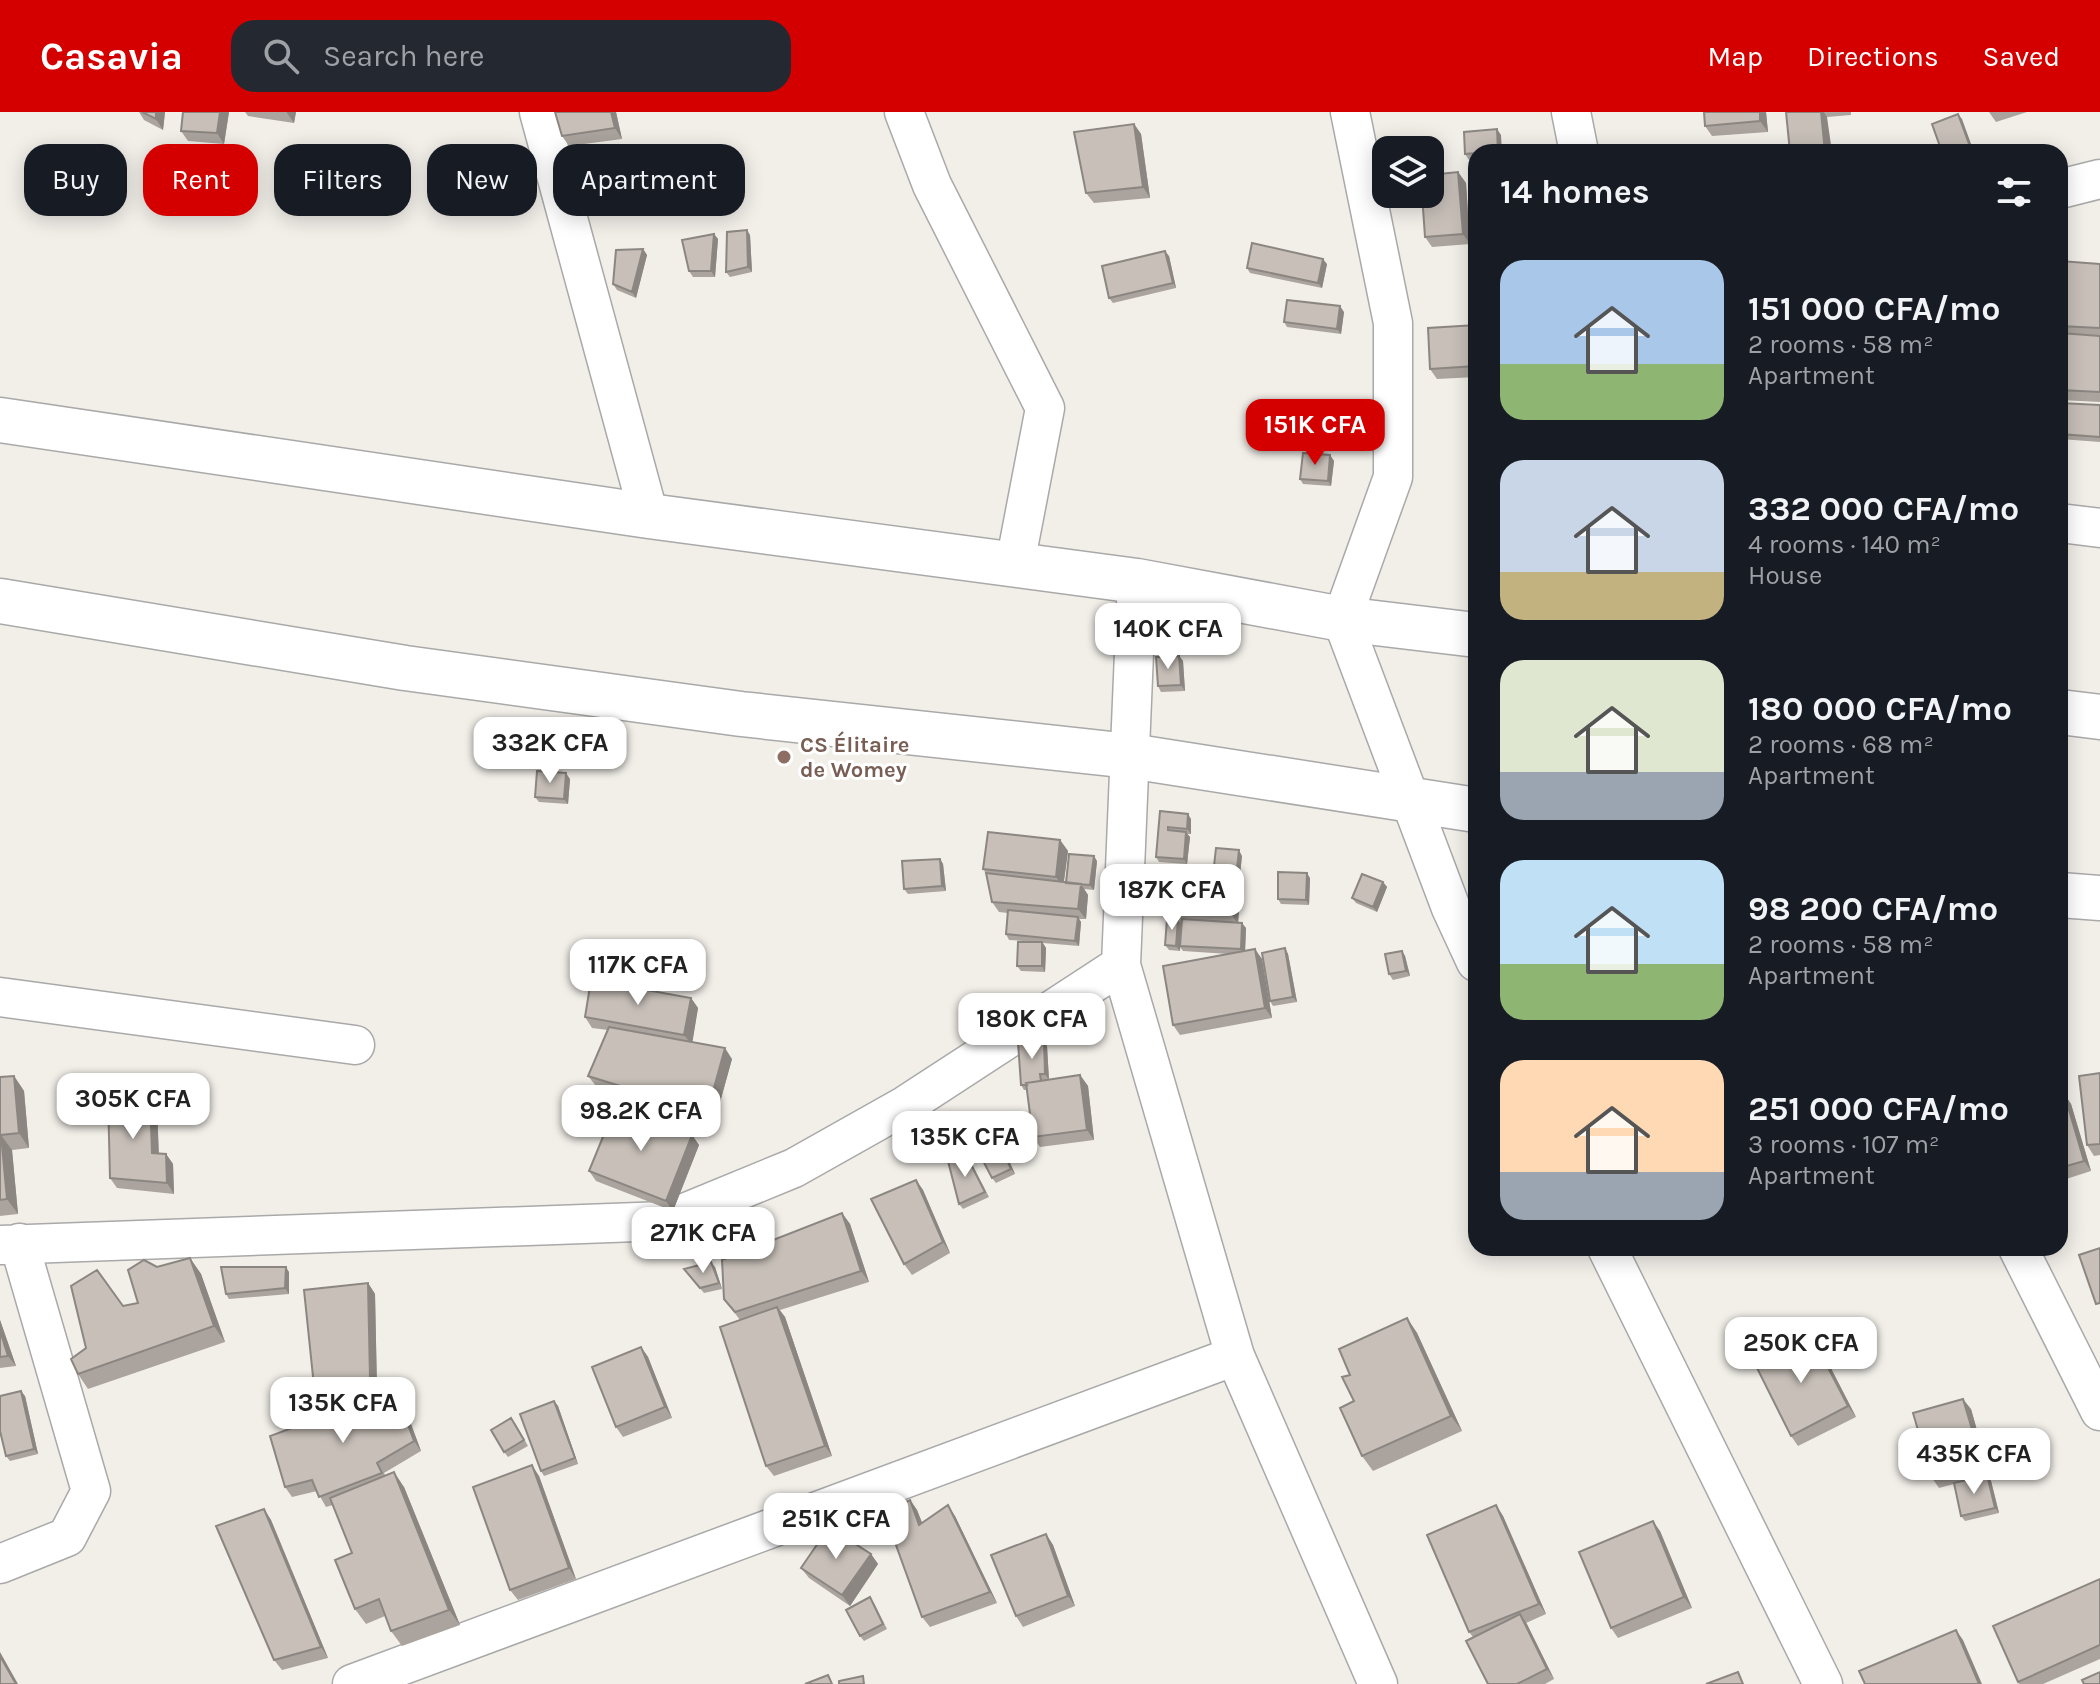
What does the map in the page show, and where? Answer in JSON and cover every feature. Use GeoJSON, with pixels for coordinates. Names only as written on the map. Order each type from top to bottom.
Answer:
{"type":"FeatureCollection","features":[{"type":"Feature","properties":{"kind":"street"},"geometry":{"type":"LineString","coordinates":[[539,112],[649,516]]}},
{"type":"Feature","properties":{"kind":"street"},"geometry":{"type":"LineString","coordinates":[[904,112],[932,185],[1045,408],[1015,564]]}},
{"type":"Feature","properties":{"kind":"street"},"geometry":{"type":"LineString","coordinates":[[1350,112],[1393,323],[1393,477],[1342,619],[1468,942]]}},
{"type":"Feature","properties":{"kind":"street"},"geometry":{"type":"LineString","coordinates":[[1571,112],[1577,144]]}},
{"type":"Feature","properties":{"kind":"street"},"geometry":{"type":"LineString","coordinates":[[2068,187],[2100,179]]}},
{"type":"Feature","properties":{"kind":"street"},"geometry":{"type":"LineString","coordinates":[[0,420],[649,516],[1137,581],[1342,619],[1468,634]]}},
{"type":"Feature","properties":{"kind":"street"},"geometry":{"type":"LineString","coordinates":[[2068,524],[2100,528]]}},
{"type":"Feature","properties":{"kind":"street"},"geometry":{"type":"LineString","coordinates":[[1137,581],[1121,965],[1235,1356],[1365,1680]]}},
{"type":"Feature","properties":{"kind":"street"},"geometry":{"type":"LineString","coordinates":[[0,601],[451,674],[741,714],[1130,756],[1468,809]]}},
{"type":"Feature","properties":{"kind":"street"},"geometry":{"type":"LineString","coordinates":[[2068,713],[2100,717]]}},
{"type":"Feature","properties":{"kind":"street"},"geometry":{"type":"LineString","coordinates":[[2068,896],[2100,898]]}},
{"type":"Feature","properties":{"kind":"street"},"geometry":{"type":"LineString","coordinates":[[0,1564],[67,1537],[91,1491],[9,1244],[665,1221],[794,1168],[906,1105],[1121,965]]}},
{"type":"Feature","properties":{"kind":"street"},"geometry":{"type":"LineString","coordinates":[[0,997],[355,1045]]}},
{"type":"Feature","properties":{"kind":"street"},"geometry":{"type":"LineString","coordinates":[[1611,1256],[1823,1684]]}},
{"type":"Feature","properties":{"kind":"street"},"geometry":{"type":"LineString","coordinates":[[2022,1256],[2100,1411]]}},
{"type":"Feature","properties":{"kind":"street"},"geometry":{"type":"LineString","coordinates":[[352,1684],[1235,1356]]}},
{"type":"Feature","properties":{"kind":"building"},"geometry":{"type":"Polygon","coordinates":[[[142,112],[156,112],[156,119],[142,112]]]}},
{"type":"Feature","properties":{"kind":"building"},"geometry":{"type":"Polygon","coordinates":[[[183,112],[220,112],[217,133],[181,131],[183,112]]]}},
{"type":"Feature","properties":{"kind":"building"},"geometry":{"type":"Polygon","coordinates":[[[555,112],[611,112],[615,128],[562,136],[555,112]]]}},
{"type":"Feature","properties":{"kind":"building"},"geometry":{"type":"Polygon","coordinates":[[[1704,112],[1760,112],[1760,121],[1705,126],[1704,112]]]}},
{"type":"Feature","properties":{"kind":"building"},"geometry":{"type":"Polygon","coordinates":[[[1786,112],[1821,112],[1824,144],[1789,144],[1786,112]]]}},
{"type":"Feature","properties":{"kind":"building"},"geometry":{"type":"Polygon","coordinates":[[[1958,114],[1969,144],[1939,144],[1932,124],[1958,114]]]}},
{"type":"Feature","properties":{"kind":"building"},"geometry":{"type":"Polygon","coordinates":[[[1134,124],[1143,187],[1086,193],[1074,132],[1134,124]]]}},
{"type":"Feature","properties":{"kind":"building"},"geometry":{"type":"Polygon","coordinates":[[[1497,129],[1498,144],[1468,144],[1468,154],[1465,154],[1464,132],[1497,129]]]}},
{"type":"Feature","properties":{"kind":"building"},"geometry":{"type":"Polygon","coordinates":[[[1458,172],[1463,234],[1425,237],[1423,208],[1444,208],[1444,174],[1458,172]]]}},
{"type":"Feature","properties":{"kind":"building"},"geometry":{"type":"Polygon","coordinates":[[[747,230],[748,267],[726,272],[727,232],[747,230]]]}},
{"type":"Feature","properties":{"kind":"building"},"geometry":{"type":"Polygon","coordinates":[[[714,234],[711,271],[689,271],[682,240],[714,234]]]}},
{"type":"Feature","properties":{"kind":"building"},"geometry":{"type":"Polygon","coordinates":[[[1252,243],[1323,259],[1318,283],[1247,268],[1252,243]]]}},
{"type":"Feature","properties":{"kind":"building"},"geometry":{"type":"Polygon","coordinates":[[[643,249],[632,292],[613,284],[616,250],[643,249]]]}},
{"type":"Feature","properties":{"kind":"building"},"geometry":{"type":"Polygon","coordinates":[[[1165,251],[1173,283],[1109,298],[1102,266],[1165,251]]]}},
{"type":"Feature","properties":{"kind":"building"},"geometry":{"type":"Polygon","coordinates":[[[2068,262],[2100,264],[2100,328],[2068,326],[2068,262]]]}},
{"type":"Feature","properties":{"kind":"building"},"geometry":{"type":"Polygon","coordinates":[[[1287,300],[1340,306],[1337,329],[1284,322],[1287,300]]]}},
{"type":"Feature","properties":{"kind":"building"},"geometry":{"type":"Polygon","coordinates":[[[1468,326],[1468,367],[1430,369],[1428,328],[1468,326]]]}},
{"type":"Feature","properties":{"kind":"building"},"geometry":{"type":"Polygon","coordinates":[[[2068,334],[2100,336],[2100,392],[2068,390],[2068,334]]]}},
{"type":"Feature","properties":{"kind":"building"},"geometry":{"type":"Polygon","coordinates":[[[2068,403],[2100,405],[2100,437],[2068,435],[2068,403]]]}},
{"type":"Feature","properties":{"kind":"building"},"geometry":{"type":"Polygon","coordinates":[[[1303,453],[1330,455],[1328,481],[1300,479],[1303,453]]]}},
{"type":"Feature","properties":{"kind":"building"},"geometry":{"type":"Polygon","coordinates":[[[1179,656],[1181,685],[1158,686],[1156,657],[1179,656]]]}},
{"type":"Feature","properties":{"kind":"building"},"geometry":{"type":"Polygon","coordinates":[[[537,771],[566,773],[564,799],[535,797],[537,771]]]}},
{"type":"Feature","properties":{"kind":"building"},"geometry":{"type":"Polygon","coordinates":[[[1160,811],[1188,814],[1187,829],[1168,827],[1168,830],[1186,832],[1184,859],[1156,857],[1160,811]]]}},
{"type":"Feature","properties":{"kind":"building"},"geometry":{"type":"Polygon","coordinates":[[[988,832],[1060,840],[1056,877],[983,869],[988,832]]]}},
{"type":"Feature","properties":{"kind":"building"},"geometry":{"type":"Polygon","coordinates":[[[1216,848],[1239,850],[1237,868],[1214,866],[1216,848]]]}},
{"type":"Feature","properties":{"kind":"building"},"geometry":{"type":"Polygon","coordinates":[[[1069,854],[1094,856],[1090,885],[1066,883],[1069,854]]]}},
{"type":"Feature","properties":{"kind":"building"},"geometry":{"type":"Polygon","coordinates":[[[940,859],[942,886],[904,889],[902,861],[940,859]]]}},
{"type":"Feature","properties":{"kind":"building"},"geometry":{"type":"Polygon","coordinates":[[[1162,871],[1234,876],[1231,914],[1159,909],[1162,871]]]}},
{"type":"Feature","properties":{"kind":"building"},"geometry":{"type":"Polygon","coordinates":[[[1278,872],[1307,873],[1306,900],[1278,899],[1278,872]]]}},
{"type":"Feature","properties":{"kind":"building"},"geometry":{"type":"Polygon","coordinates":[[[986,873],[1081,884],[1078,909],[992,902],[986,873]]]}},
{"type":"Feature","properties":{"kind":"building"},"geometry":{"type":"Polygon","coordinates":[[[1362,874],[1383,882],[1373,907],[1352,898],[1362,874]]]}},
{"type":"Feature","properties":{"kind":"building"},"geometry":{"type":"Polygon","coordinates":[[[1008,910],[1078,917],[1075,941],[1006,934],[1008,910]]]}},
{"type":"Feature","properties":{"kind":"building"},"geometry":{"type":"Polygon","coordinates":[[[1167,919],[1178,920],[1176,946],[1165,945],[1167,919]]]}},
{"type":"Feature","properties":{"kind":"building"},"geometry":{"type":"Polygon","coordinates":[[[1182,919],[1242,923],[1241,949],[1180,946],[1182,919]]]}},
{"type":"Feature","properties":{"kind":"building"},"geometry":{"type":"Polygon","coordinates":[[[1018,942],[1042,942],[1042,966],[1017,966],[1018,942]]]}},
{"type":"Feature","properties":{"kind":"building"},"geometry":{"type":"Polygon","coordinates":[[[1285,948],[1293,997],[1270,1001],[1262,953],[1285,948]]]}},
{"type":"Feature","properties":{"kind":"building"},"geometry":{"type":"Polygon","coordinates":[[[1255,949],[1265,1008],[1173,1025],[1163,966],[1255,949]]]}},
{"type":"Feature","properties":{"kind":"building"},"geometry":{"type":"Polygon","coordinates":[[[1402,951],[1406,971],[1389,974],[1385,954],[1402,951]]]}},
{"type":"Feature","properties":{"kind":"building"},"geometry":{"type":"Polygon","coordinates":[[[591,980],[691,998],[684,1035],[585,1017],[591,980]]]}},
{"type":"Feature","properties":{"kind":"building"},"geometry":{"type":"Polygon","coordinates":[[[609,1027],[725,1048],[707,1113],[588,1076],[609,1027]]]}},
{"type":"Feature","properties":{"kind":"building"},"geometry":{"type":"Polygon","coordinates":[[[1044,1040],[1045,1074],[1040,1074],[1041,1081],[1021,1085],[1018,1042],[1044,1040]]]}},
{"type":"Feature","properties":{"kind":"building"},"geometry":{"type":"Polygon","coordinates":[[[2100,1073],[2100,1144],[2087,1145],[2079,1076],[2100,1073]]]}},
{"type":"Feature","properties":{"kind":"building"},"geometry":{"type":"Polygon","coordinates":[[[1080,1075],[1087,1130],[1033,1137],[1026,1083],[1080,1075]]]}},
{"type":"Feature","properties":{"kind":"building"},"geometry":{"type":"Polygon","coordinates":[[[14,1076],[19,1133],[1,1135],[7,1199],[0,1200],[0,1077],[14,1076]]]}},
{"type":"Feature","properties":{"kind":"building"},"geometry":{"type":"Polygon","coordinates":[[[150,1096],[152,1153],[166,1154],[167,1183],[110,1178],[108,1097],[150,1096]]]}},
{"type":"Feature","properties":{"kind":"building"},"geometry":{"type":"Polygon","coordinates":[[[616,1105],[692,1135],[666,1201],[589,1171],[616,1105]]]}},
{"type":"Feature","properties":{"kind":"building"},"geometry":{"type":"Polygon","coordinates":[[[2068,1107],[2084,1161],[2068,1166],[2068,1107]]]}},
{"type":"Feature","properties":{"kind":"building"},"geometry":{"type":"Polygon","coordinates":[[[990,1121],[1011,1169],[992,1178],[967,1130],[990,1121]]]}},
{"type":"Feature","properties":{"kind":"building"},"geometry":{"type":"Polygon","coordinates":[[[965,1153],[985,1192],[959,1204],[948,1161],[965,1153]]]}},
{"type":"Feature","properties":{"kind":"building"},"geometry":{"type":"Polygon","coordinates":[[[916,1180],[943,1242],[904,1264],[871,1199],[916,1180]]]}},
{"type":"Feature","properties":{"kind":"building"},"geometry":{"type":"Polygon","coordinates":[[[842,1213],[861,1271],[735,1312],[724,1299],[722,1260],[842,1213]]]}},
{"type":"Feature","properties":{"kind":"building"},"geometry":{"type":"Polygon","coordinates":[[[2100,1248],[2100,1303],[2096,1304],[2079,1255],[2100,1248]]]}},
{"type":"Feature","properties":{"kind":"building"},"geometry":{"type":"Polygon","coordinates":[[[190,1258],[214,1326],[78,1374],[71,1359],[86,1348],[71,1286],[97,1270],[123,1306],[138,1303],[128,1270],[144,1260],[157,1267],[190,1258]]]}},
{"type":"Feature","properties":{"kind":"building"},"geometry":{"type":"Polygon","coordinates":[[[711,1262],[719,1283],[700,1288],[684,1269],[711,1262]]]}},
{"type":"Feature","properties":{"kind":"building"},"geometry":{"type":"Polygon","coordinates":[[[221,1267],[286,1267],[285,1288],[226,1294],[221,1267]]]}},
{"type":"Feature","properties":{"kind":"building"},"geometry":{"type":"Polygon","coordinates":[[[368,1283],[370,1378],[314,1386],[304,1290],[368,1283]]]}},
{"type":"Feature","properties":{"kind":"building"},"geometry":{"type":"Polygon","coordinates":[[[777,1307],[825,1446],[766,1466],[720,1327],[777,1307]]]}},
{"type":"Feature","properties":{"kind":"building"},"geometry":{"type":"Polygon","coordinates":[[[1407,1318],[1451,1416],[1362,1456],[1340,1408],[1354,1401],[1342,1377],[1350,1375],[1339,1349],[1407,1318]]]}},
{"type":"Feature","properties":{"kind":"building"},"geometry":{"type":"Polygon","coordinates":[[[0,1331],[8,1356],[0,1357],[0,1331]]]}},
{"type":"Feature","properties":{"kind":"building"},"geometry":{"type":"Polygon","coordinates":[[[1811,1335],[1848,1406],[1791,1436],[1755,1364],[1811,1335]]]}},
{"type":"Feature","properties":{"kind":"building"},"geometry":{"type":"Polygon","coordinates":[[[641,1347],[665,1407],[616,1427],[592,1367],[641,1347]]]}},
{"type":"Feature","properties":{"kind":"building"},"geometry":{"type":"Polygon","coordinates":[[[395,1390],[414,1441],[377,1463],[382,1473],[319,1497],[312,1480],[285,1487],[270,1436],[395,1390]]]}},
{"type":"Feature","properties":{"kind":"building"},"geometry":{"type":"Polygon","coordinates":[[[21,1391],[34,1449],[6,1456],[0,1431],[0,1396],[21,1391]]]}},
{"type":"Feature","properties":{"kind":"building"},"geometry":{"type":"Polygon","coordinates":[[[1963,1399],[1982,1463],[1932,1478],[1913,1413],[1963,1399]]]}},
{"type":"Feature","properties":{"kind":"building"},"geometry":{"type":"Polygon","coordinates":[[[554,1401],[575,1458],[541,1471],[520,1414],[554,1401]]]}},
{"type":"Feature","properties":{"kind":"building"},"geometry":{"type":"Polygon","coordinates":[[[511,1418],[524,1440],[504,1452],[491,1430],[511,1418]]]}},
{"type":"Feature","properties":{"kind":"building"},"geometry":{"type":"Polygon","coordinates":[[[532,1465],[569,1568],[510,1590],[473,1487],[532,1465]]]}},
{"type":"Feature","properties":{"kind":"building"},"geometry":{"type":"Polygon","coordinates":[[[394,1472],[449,1610],[391,1631],[379,1599],[355,1609],[335,1560],[352,1553],[330,1498],[394,1472]]]}},
{"type":"Feature","properties":{"kind":"building"},"geometry":{"type":"Polygon","coordinates":[[[1987,1475],[1995,1508],[1961,1516],[1954,1483],[1987,1475]]]}},
{"type":"Feature","properties":{"kind":"building"},"geometry":{"type":"Polygon","coordinates":[[[910,1500],[919,1525],[948,1505],[990,1592],[922,1617],[884,1512],[910,1500]]]}},
{"type":"Feature","properties":{"kind":"building"},"geometry":{"type":"Polygon","coordinates":[[[1496,1505],[1539,1604],[1469,1632],[1427,1535],[1496,1505]]]}},
{"type":"Feature","properties":{"kind":"building"},"geometry":{"type":"Polygon","coordinates":[[[264,1509],[321,1647],[274,1660],[216,1526],[264,1509]]]}},
{"type":"Feature","properties":{"kind":"building"},"geometry":{"type":"Polygon","coordinates":[[[1653,1521],[1684,1597],[1611,1628],[1579,1552],[1653,1521]]]}},
{"type":"Feature","properties":{"kind":"building"},"geometry":{"type":"Polygon","coordinates":[[[829,1527],[871,1554],[842,1595],[801,1568],[829,1527]]]}},
{"type":"Feature","properties":{"kind":"building"},"geometry":{"type":"Polygon","coordinates":[[[1046,1534],[1068,1596],[1016,1616],[991,1555],[1046,1534]]]}},
{"type":"Feature","properties":{"kind":"building"},"geometry":{"type":"Polygon","coordinates":[[[2100,1579],[2100,1645],[2018,1682],[1993,1626],[2100,1579]]]}},
{"type":"Feature","properties":{"kind":"building"},"geometry":{"type":"Polygon","coordinates":[[[870,1597],[883,1624],[860,1636],[846,1610],[870,1597]]]}},
{"type":"Feature","properties":{"kind":"building"},"geometry":{"type":"Polygon","coordinates":[[[1520,1614],[1547,1669],[1517,1684],[1488,1684],[1466,1641],[1520,1614]]]}},
{"type":"Feature","properties":{"kind":"building"},"geometry":{"type":"Polygon","coordinates":[[[1956,1630],[1979,1684],[1865,1684],[1859,1671],[1956,1630]]]}},
{"type":"Feature","properties":{"kind":"building"},"geometry":{"type":"Polygon","coordinates":[[[0,1656],[16,1684],[0,1684],[0,1656]]]}},
{"type":"Feature","properties":{"kind":"building"},"geometry":{"type":"Polygon","coordinates":[[[1738,1672],[1743,1684],[1706,1684],[1738,1672]]]}},
{"type":"Feature","properties":{"kind":"building"},"geometry":{"type":"Polygon","coordinates":[[[2100,1672],[2100,1684],[2084,1684],[2082,1680],[2100,1672]]]}},
{"type":"Feature","properties":{"kind":"building"},"geometry":{"type":"Polygon","coordinates":[[[828,1675],[832,1684],[805,1684],[828,1675]]]}},
{"type":"Feature","properties":{"kind":"building"},"geometry":{"type":"Polygon","coordinates":[[[863,1676],[864,1684],[839,1684],[839,1681],[863,1676]]]}},
{"type":"Feature","properties":{"kind":"place","name":"CS Élitaire de Womey"},"geometry":{"type":"Point","coordinates":[784,757]}}]}
